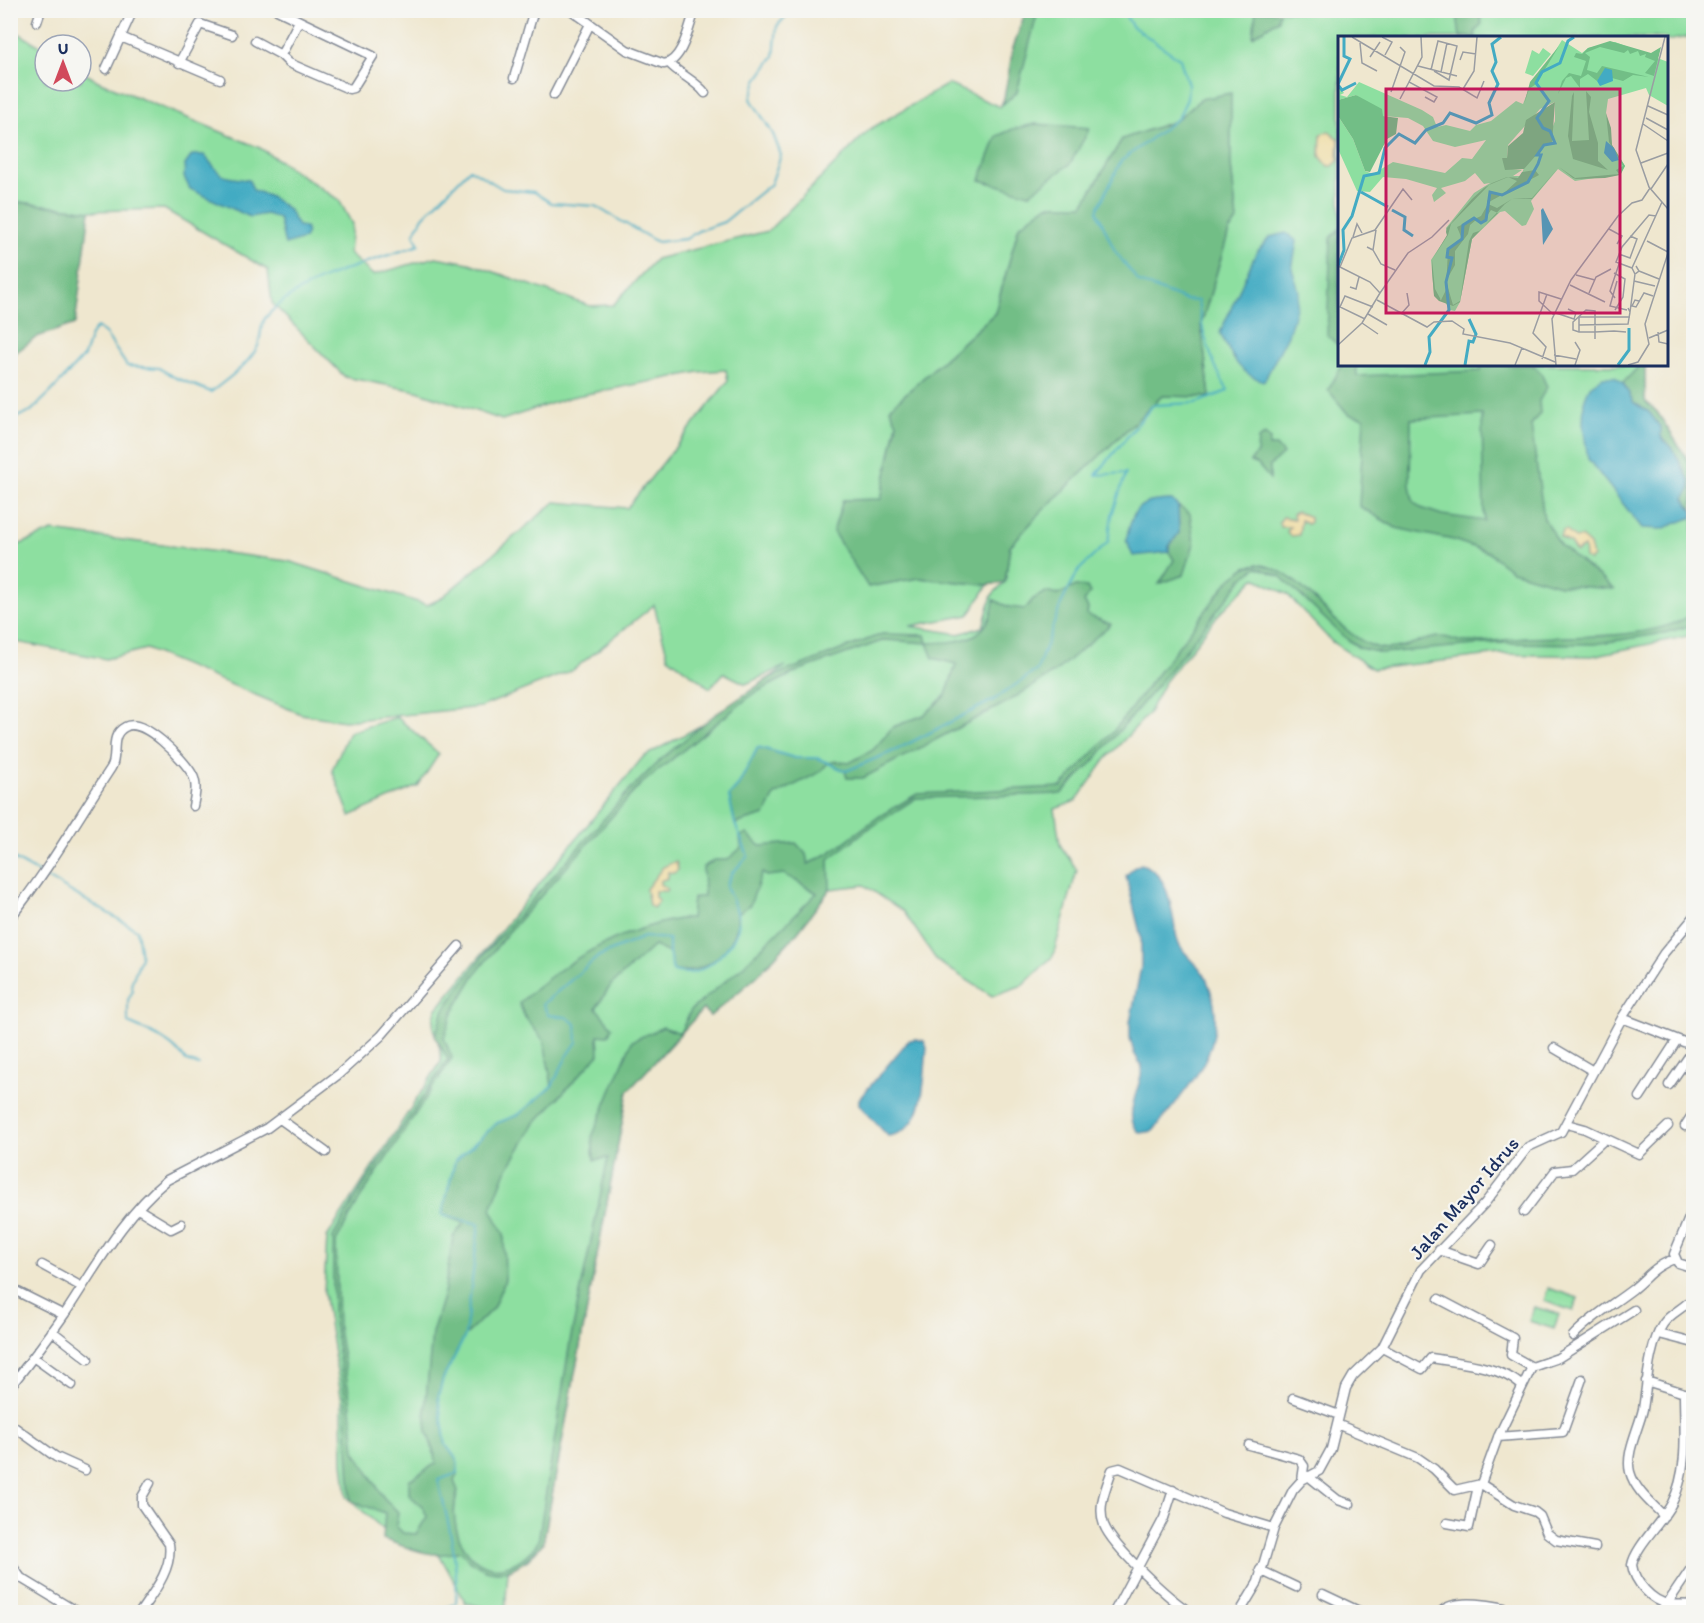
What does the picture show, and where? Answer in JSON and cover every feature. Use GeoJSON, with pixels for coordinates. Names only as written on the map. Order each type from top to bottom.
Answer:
{"type":"FeatureCollection","features":[{"type":"Feature","properties":{"kind":"street"},"geometry":{"type":"LineString","coordinates":[[37,22],[41,10]]}},
{"type":"Feature","properties":{"kind":"street"},"geometry":{"type":"LineString","coordinates":[[106,69],[133,10]]}},
{"type":"Feature","properties":{"kind":"street"},"geometry":{"type":"LineString","coordinates":[[188,10],[194,10]]}},
{"type":"Feature","properties":{"kind":"street"},"geometry":{"type":"LineString","coordinates":[[255,41],[281,55],[289,63],[349,89],[353,88],[373,56],[295,16],[277,10]]}},
{"type":"Feature","properties":{"kind":"street"},"geometry":{"type":"LineString","coordinates":[[514,78],[534,10]]}},
{"type":"Feature","properties":{"kind":"street"},"geometry":{"type":"LineString","coordinates":[[571,10],[589,26],[627,50],[652,62],[672,61]]}},
{"type":"Feature","properties":{"kind":"street"},"geometry":{"type":"LineString","coordinates":[[672,61],[695,10]]}},
{"type":"Feature","properties":{"kind":"street"},"geometry":{"type":"LineString","coordinates":[[281,55],[295,16]]}},
{"type":"Feature","properties":{"kind":"street"},"geometry":{"type":"LineString","coordinates":[[179,63],[200,24],[232,35]]}},
{"type":"Feature","properties":{"kind":"street"},"geometry":{"type":"LineString","coordinates":[[554,95],[589,26]]}},
{"type":"Feature","properties":{"kind":"street"},"geometry":{"type":"LineString","coordinates":[[121,37],[220,79]]}},
{"type":"Feature","properties":{"kind":"street"},"geometry":{"type":"LineString","coordinates":[[672,61],[679,75],[700,86],[705,93]]}},
{"type":"Feature","properties":{"kind":"street"},"geometry":{"type":"LineString","coordinates":[[10,918],[43,874],[114,764],[116,737],[125,727],[131,725],[150,730],[193,774],[196,787],[193,806]]}},
{"type":"Feature","properties":{"kind":"street","name":"Jalan Mayor Idrus"},"geometry":{"type":"LineString","coordinates":[[1240,1612],[1258,1582],[1274,1528],[1293,1490],[1305,1478],[1319,1471],[1331,1449],[1339,1425],[1342,1397],[1353,1376],[1382,1348],[1418,1276],[1439,1250],[1485,1203],[1528,1148],[1555,1137],[1567,1124],[1622,1018],[1664,953],[1694,917]]}},
{"type":"Feature","properties":{"kind":"street"},"geometry":{"type":"LineString","coordinates":[[10,1387],[64,1315],[138,1209],[167,1180],[280,1119],[366,1051],[459,946]]}},
{"type":"Feature","properties":{"kind":"street"},"geometry":{"type":"LineString","coordinates":[[1622,1018],[1693,1046],[1669,1085]]}},
{"type":"Feature","properties":{"kind":"street"},"geometry":{"type":"LineString","coordinates":[[1640,1097],[1677,1040]]}},
{"type":"Feature","properties":{"kind":"street"},"geometry":{"type":"LineString","coordinates":[[1554,1048],[1593,1071]]}},
{"type":"Feature","properties":{"kind":"street"},"geometry":{"type":"LineString","coordinates":[[1685,1126],[1694,1112]]}},
{"type":"Feature","properties":{"kind":"street"},"geometry":{"type":"LineString","coordinates":[[280,1119],[326,1152]]}},
{"type":"Feature","properties":{"kind":"street"},"geometry":{"type":"LineString","coordinates":[[1567,1124],[1639,1154],[1668,1126]]}},
{"type":"Feature","properties":{"kind":"street"},"geometry":{"type":"LineString","coordinates":[[1524,1212],[1555,1171],[1572,1168],[1605,1138]]}},
{"type":"Feature","properties":{"kind":"street"},"geometry":{"type":"LineString","coordinates":[[1573,1336],[1603,1308],[1634,1288],[1657,1266],[1674,1259],[1694,1206]]}},
{"type":"Feature","properties":{"kind":"street"},"geometry":{"type":"LineString","coordinates":[[138,1209],[171,1229],[182,1224]]}},
{"type":"Feature","properties":{"kind":"street"},"geometry":{"type":"LineString","coordinates":[[1439,1250],[1479,1264],[1492,1245]]}},
{"type":"Feature","properties":{"kind":"street"},"geometry":{"type":"LineString","coordinates":[[1674,1259],[1678,1263],[1694,1268]]}},
{"type":"Feature","properties":{"kind":"street"},"geometry":{"type":"LineString","coordinates":[[42,1265],[82,1287]]}},
{"type":"Feature","properties":{"kind":"street"},"geometry":{"type":"LineString","coordinates":[[10,1288],[64,1315]]}},
{"type":"Feature","properties":{"kind":"street"},"geometry":{"type":"LineString","coordinates":[[1664,1516],[1641,1493],[1630,1471],[1631,1454],[1643,1408],[1646,1381],[1663,1323],[1694,1296]]}},
{"type":"Feature","properties":{"kind":"street"},"geometry":{"type":"LineString","coordinates":[[1439,1299],[1513,1338],[1512,1355],[1532,1367]]}},
{"type":"Feature","properties":{"kind":"street"},"geometry":{"type":"LineString","coordinates":[[1447,1523],[1465,1528],[1471,1525],[1479,1485],[1521,1385],[1532,1367],[1558,1358],[1635,1310]]}},
{"type":"Feature","properties":{"kind":"street"},"geometry":{"type":"LineString","coordinates":[[52,1331],[88,1359]]}},
{"type":"Feature","properties":{"kind":"street"},"geometry":{"type":"LineString","coordinates":[[1659,1334],[1694,1343]]}},
{"type":"Feature","properties":{"kind":"street"},"geometry":{"type":"LineString","coordinates":[[1382,1348],[1422,1368],[1431,1358],[1464,1362],[1514,1379],[1521,1385]]}},
{"type":"Feature","properties":{"kind":"street"},"geometry":{"type":"LineString","coordinates":[[33,1357],[72,1385]]}},
{"type":"Feature","properties":{"kind":"street"},"geometry":{"type":"LineString","coordinates":[[1498,1437],[1563,1432],[1582,1379]]}},
{"type":"Feature","properties":{"kind":"street"},"geometry":{"type":"LineString","coordinates":[[1646,1381],[1694,1396]]}},
{"type":"Feature","properties":{"kind":"street"},"geometry":{"type":"LineString","coordinates":[[1684,1393],[1683,1467],[1673,1501],[1632,1565],[1637,1580],[1667,1604],[1694,1605]]}},
{"type":"Feature","properties":{"kind":"street"},"geometry":{"type":"LineString","coordinates":[[1293,1398],[1339,1415]]}},
{"type":"Feature","properties":{"kind":"street"},"geometry":{"type":"LineString","coordinates":[[10,1424],[56,1457],[85,1470]]}},
{"type":"Feature","properties":{"kind":"street"},"geometry":{"type":"LineString","coordinates":[[1339,1425],[1418,1458],[1434,1469],[1455,1490],[1479,1485],[1514,1505],[1535,1512],[1540,1516],[1547,1533],[1556,1540],[1595,1547]]}},
{"type":"Feature","properties":{"kind":"street"},"geometry":{"type":"LineString","coordinates":[[1249,1445],[1299,1459],[1304,1466],[1305,1478],[1338,1500],[1350,1504]]}},
{"type":"Feature","properties":{"kind":"street"},"geometry":{"type":"LineString","coordinates":[[1190,1612],[1177,1604],[1137,1565],[1113,1540],[1104,1525],[1101,1505],[1112,1470],[1120,1468],[1224,1513],[1274,1528]]}},
{"type":"Feature","properties":{"kind":"street"},"geometry":{"type":"LineString","coordinates":[[140,1612],[167,1567],[170,1551],[169,1544],[142,1505],[142,1497],[150,1483]]}},
{"type":"Feature","properties":{"kind":"street"},"geometry":{"type":"LineString","coordinates":[[1114,1612],[1164,1518],[1173,1490]]}},
{"type":"Feature","properties":{"kind":"street"},"geometry":{"type":"LineString","coordinates":[[10,1563],[21,1578],[78,1612]]}},
{"type":"Feature","properties":{"kind":"street"},"geometry":{"type":"LineString","coordinates":[[1667,1604],[1694,1564]]}},
{"type":"Feature","properties":{"kind":"street"},"geometry":{"type":"LineString","coordinates":[[1260,1570],[1296,1587]]}},
{"type":"Feature","properties":{"kind":"street"},"geometry":{"type":"LineString","coordinates":[[1323,1594],[1361,1612]]}},
{"type":"Feature","properties":{"kind":"street"},"geometry":{"type":"LineString","coordinates":[[1441,1612],[1453,1604],[1463,1603],[1516,1612]]}},
{"type":"Feature","properties":{"kind":"green space"},"geometry":{"type":"Polygon","coordinates":[[[1026,10],[1038,11],[1017,92],[1003,104],[1013,48],[1026,10]]]}},
{"type":"Feature","properties":{"kind":"green space"},"geometry":{"type":"Polygon","coordinates":[[[1037,11],[1693,11],[1693,36],[1668,41],[1668,36],[1338,36],[1338,366],[1645,366],[1645,401],[1657,412],[1693,468],[1693,635],[1592,656],[1501,654],[1373,669],[1332,642],[1287,594],[1255,578],[1218,615],[1164,683],[1148,714],[1106,759],[1076,801],[1055,809],[1060,845],[1077,870],[1053,956],[1023,985],[992,996],[937,961],[904,912],[864,885],[830,889],[796,934],[757,976],[710,1016],[703,1009],[628,1091],[543,1543],[528,1560],[508,1571],[505,1612],[466,1603],[433,1543],[394,1539],[347,1497],[343,1462],[342,1402],[324,1292],[327,1237],[441,1062],[440,1048],[433,1025],[436,1010],[643,757],[700,726],[786,666],[746,684],[724,673],[710,688],[668,657],[654,605],[573,670],[481,707],[344,721],[301,714],[146,649],[106,659],[11,641],[11,548],[52,531],[288,561],[427,605],[440,599],[555,502],[627,508],[728,381],[726,370],[699,372],[571,397],[502,420],[417,391],[345,377],[272,303],[268,270],[164,209],[90,211],[11,201],[10,28],[33,42],[33,93],[93,93],[93,78],[260,148],[339,200],[352,224],[349,254],[373,275],[436,257],[469,263],[590,306],[613,305],[656,259],[768,231],[870,129],[948,84],[1000,107],[1027,48],[1037,11]],[[1201,99],[1175,121],[1122,139],[1083,206],[1048,205],[1019,226],[995,313],[890,408],[897,422],[881,500],[843,500],[868,587],[919,578],[988,585],[969,615],[910,626],[959,634],[983,627],[992,595],[1005,582],[1010,546],[1041,512],[1162,396],[1210,397],[1201,325],[1229,231],[1237,221],[1231,166],[1201,99]]]}},
{"type":"Feature","properties":{"kind":"green space"},"geometry":{"type":"Polygon","coordinates":[[[1256,11],[1279,11],[1278,20],[1253,36],[1256,11]]]}},
{"type":"Feature","properties":{"kind":"green space"},"geometry":{"type":"Polygon","coordinates":[[[1457,14],[1480,16],[1482,23],[1475,33],[1476,36],[1460,36],[1457,14]]]}},
{"type":"Feature","properties":{"kind":"green space"},"geometry":{"type":"Polygon","coordinates":[[[1231,93],[1231,166],[1237,221],[1229,231],[1201,325],[1210,397],[1162,396],[1041,512],[1010,546],[1005,582],[988,585],[919,578],[868,587],[833,532],[843,500],[881,499],[897,423],[890,408],[995,313],[1019,226],[1048,205],[1083,205],[1122,139],[1175,121],[1201,99],[1231,93]]]}},
{"type":"Feature","properties":{"kind":"green space"},"geometry":{"type":"Polygon","coordinates":[[[1036,124],[1090,128],[1070,164],[1029,194],[980,180],[997,136],[1013,129],[1036,124]]]}},
{"type":"Feature","properties":{"kind":"green space"},"geometry":{"type":"Polygon","coordinates":[[[11,201],[90,211],[75,324],[37,337],[11,356],[11,201]]]}},
{"type":"Feature","properties":{"kind":"green space"},"geometry":{"type":"Polygon","coordinates":[[[1338,230],[1338,345],[1327,335],[1331,238],[1338,230]]]}},
{"type":"Feature","properties":{"kind":"green space"},"geometry":{"type":"Polygon","coordinates":[[[1342,366],[1356,366],[1357,376],[1481,371],[1481,366],[1534,366],[1541,373],[1547,387],[1539,401],[1540,413],[1531,425],[1544,519],[1560,545],[1614,589],[1560,585],[1512,571],[1488,552],[1453,540],[1396,528],[1359,506],[1364,418],[1348,414],[1328,390],[1342,366]],[[1482,415],[1411,419],[1410,485],[1413,501],[1421,508],[1442,515],[1484,521],[1482,415]]]}},
{"type":"Feature","properties":{"kind":"green space"},"geometry":{"type":"Polygon","coordinates":[[[1639,366],[1645,366],[1645,401],[1657,412],[1693,468],[1693,511],[1683,498],[1674,451],[1661,437],[1649,412],[1634,403],[1623,383],[1639,366]]]}},
{"type":"Feature","properties":{"kind":"green space"},"geometry":{"type":"Polygon","coordinates":[[[1265,435],[1270,440],[1269,446],[1276,446],[1283,454],[1270,466],[1270,479],[1258,465],[1250,462],[1257,453],[1258,439],[1265,435]]]}},
{"type":"Feature","properties":{"kind":"green space"},"geometry":{"type":"Polygon","coordinates":[[[1178,506],[1190,514],[1194,544],[1184,575],[1159,584],[1174,560],[1169,552],[1169,546],[1179,533],[1178,506]]]}},
{"type":"Feature","properties":{"kind":"green space"},"geometry":{"type":"Polygon","coordinates":[[[1257,564],[1273,568],[1288,576],[1355,636],[1380,648],[1390,649],[1442,637],[1472,642],[1614,635],[1659,628],[1678,622],[1693,613],[1693,625],[1664,633],[1595,644],[1499,643],[1382,653],[1359,648],[1343,636],[1280,576],[1257,567],[1244,577],[1152,692],[1092,763],[1061,794],[916,798],[865,831],[829,859],[830,889],[796,934],[757,976],[710,1016],[703,1009],[628,1091],[543,1543],[533,1554],[513,1568],[493,1572],[472,1562],[461,1551],[431,1554],[383,1539],[385,1513],[351,1501],[345,1397],[333,1318],[333,1237],[361,1189],[448,1059],[435,1036],[444,1009],[485,953],[626,794],[660,760],[713,716],[771,677],[882,634],[925,635],[927,643],[885,640],[800,670],[753,694],[640,785],[506,935],[474,976],[453,1012],[444,1038],[452,1058],[361,1197],[336,1242],[338,1329],[350,1398],[355,1451],[384,1498],[398,1512],[396,1526],[403,1533],[416,1534],[427,1517],[423,1507],[409,1495],[409,1480],[437,1463],[427,1431],[425,1410],[432,1333],[444,1293],[453,1237],[464,1223],[442,1215],[455,1161],[497,1123],[518,1115],[552,1086],[544,1041],[525,1017],[519,1003],[564,967],[596,948],[650,926],[676,919],[691,918],[693,898],[704,896],[703,867],[715,860],[727,860],[741,848],[740,836],[747,834],[760,846],[796,843],[806,854],[808,864],[829,853],[880,816],[917,794],[1061,787],[1113,732],[1229,580],[1246,567],[1257,564]],[[762,873],[750,905],[737,914],[733,938],[727,948],[708,964],[697,969],[673,971],[669,953],[654,946],[611,985],[596,1008],[612,1027],[608,1036],[598,1035],[599,1054],[535,1123],[505,1173],[491,1209],[504,1234],[505,1280],[493,1308],[465,1336],[443,1379],[438,1397],[446,1445],[457,1460],[458,1473],[454,1481],[458,1491],[454,1511],[457,1530],[464,1546],[474,1559],[488,1566],[504,1567],[521,1559],[538,1542],[570,1342],[608,1158],[594,1160],[592,1137],[632,1041],[663,1027],[680,1033],[691,1010],[742,967],[817,893],[784,874],[767,876],[762,873]]]}},
{"type":"Feature","properties":{"kind":"green space"},"geometry":{"type":"Polygon","coordinates":[[[1076,586],[1087,587],[1090,593],[1084,602],[1088,608],[1087,615],[1111,624],[1055,672],[1009,701],[863,778],[847,778],[845,771],[828,763],[820,772],[775,795],[765,815],[735,824],[729,796],[738,786],[758,747],[795,758],[817,758],[829,763],[836,761],[849,763],[873,750],[893,727],[924,715],[946,695],[956,664],[933,658],[927,643],[962,640],[980,631],[987,624],[994,600],[1009,607],[1025,609],[1033,599],[1046,592],[1057,595],[1076,586]]]}},
{"type":"Feature","properties":{"kind":"green space"},"geometry":{"type":"Polygon","coordinates":[[[397,717],[439,754],[418,786],[350,816],[332,770],[349,732],[397,717]]]}},
{"type":"Feature","properties":{"kind":"green space"},"geometry":{"type":"Polygon","coordinates":[[[1548,1288],[1578,1298],[1573,1311],[1544,1301],[1548,1288]]]}},
{"type":"Feature","properties":{"kind":"green space"},"geometry":{"type":"Polygon","coordinates":[[[1534,1307],[1559,1314],[1554,1329],[1529,1321],[1534,1307]]]}},
{"type":"Feature","properties":{"kind":"sand"},"geometry":{"type":"Polygon","coordinates":[[[1329,131],[1338,138],[1338,161],[1333,166],[1328,166],[1320,156],[1321,134],[1329,131]]]}},
{"type":"Feature","properties":{"kind":"sand"},"geometry":{"type":"Polygon","coordinates":[[[1297,512],[1310,517],[1310,522],[1307,524],[1301,520],[1299,535],[1291,536],[1287,532],[1290,527],[1280,527],[1279,522],[1283,517],[1294,519],[1293,514],[1297,512]]]}},
{"type":"Feature","properties":{"kind":"sand"},"geometry":{"type":"Polygon","coordinates":[[[1566,530],[1576,539],[1581,537],[1590,545],[1593,557],[1589,561],[1585,558],[1584,547],[1576,552],[1570,543],[1560,537],[1562,531],[1566,530]]]}},
{"type":"Feature","properties":{"kind":"sand"},"geometry":{"type":"Polygon","coordinates":[[[676,861],[678,870],[674,873],[668,872],[668,878],[660,881],[660,884],[667,889],[666,891],[655,891],[655,897],[659,901],[653,908],[649,905],[646,889],[663,867],[676,861]]]}},
{"type":"Feature","properties":{"kind":"water"},"geometry":{"type":"Polygon","coordinates":[[[192,155],[204,155],[226,177],[249,180],[253,190],[271,197],[288,209],[298,226],[305,227],[307,232],[304,239],[285,245],[279,218],[266,214],[250,217],[190,189],[184,177],[185,165],[192,155]]]}},
{"type":"Feature","properties":{"kind":"water"},"geometry":{"type":"Polygon","coordinates":[[[1286,233],[1297,241],[1292,269],[1299,291],[1288,335],[1264,381],[1242,369],[1220,333],[1256,253],[1270,237],[1286,233]]]}},
{"type":"Feature","properties":{"kind":"water"},"geometry":{"type":"Polygon","coordinates":[[[1603,377],[1615,377],[1623,383],[1634,403],[1649,412],[1661,428],[1661,437],[1674,451],[1690,482],[1690,490],[1684,498],[1693,511],[1693,517],[1662,529],[1642,528],[1588,459],[1583,425],[1584,401],[1590,386],[1603,377]]]}},
{"type":"Feature","properties":{"kind":"water"},"geometry":{"type":"Polygon","coordinates":[[[1172,500],[1178,506],[1179,533],[1169,546],[1169,552],[1133,556],[1126,540],[1138,508],[1151,502],[1172,500]]]}},
{"type":"Feature","properties":{"kind":"water"},"geometry":{"type":"Polygon","coordinates":[[[1141,864],[1151,869],[1164,885],[1179,944],[1206,978],[1214,1001],[1215,1023],[1212,1042],[1205,1061],[1194,1079],[1153,1131],[1140,1133],[1134,1126],[1132,1111],[1142,1067],[1134,1053],[1130,1038],[1130,1022],[1141,967],[1141,937],[1126,876],[1133,868],[1141,864]]]}},
{"type":"Feature","properties":{"kind":"water"},"geometry":{"type":"Polygon","coordinates":[[[909,1040],[924,1041],[927,1048],[921,1101],[917,1114],[910,1124],[901,1132],[888,1136],[859,1105],[859,1099],[909,1040]]]}},
{"type":"Feature","properties":{"kind":"waterway"},"geometry":{"type":"LineString","coordinates":[[10,420],[31,411],[51,392],[84,356],[91,335],[97,327],[105,333],[127,366],[159,368],[174,377],[211,392],[253,355],[259,344],[264,320],[281,303],[337,273],[419,245],[414,234],[423,217],[470,169],[503,189],[534,192],[551,203],[595,206],[657,242],[686,239],[698,231],[724,222],[771,184],[781,155],[773,134],[751,99],[757,80],[774,56],[777,26],[792,10]]}},
{"type":"Feature","properties":{"kind":"waterway"},"geometry":{"type":"LineString","coordinates":[[439,1612],[456,1603],[456,1572],[452,1541],[438,1480],[458,1473],[457,1460],[446,1445],[438,1397],[443,1379],[465,1336],[479,1224],[442,1215],[455,1161],[497,1123],[518,1115],[552,1086],[577,1042],[576,1024],[566,1017],[548,1015],[543,1004],[599,956],[644,937],[669,939],[673,971],[695,972],[718,957],[731,942],[739,922],[726,886],[732,873],[748,856],[735,824],[729,796],[738,786],[758,747],[795,758],[817,758],[846,771],[896,750],[995,699],[1037,670],[1069,588],[1079,570],[1108,542],[1112,515],[1126,473],[1096,475],[1153,405],[1196,403],[1228,391],[1208,348],[1198,301],[1185,300],[1139,282],[1115,251],[1097,211],[1121,161],[1178,118],[1187,99],[1188,85],[1180,59],[1132,26],[1122,10]]}},
{"type":"Feature","properties":{"kind":"waterway"},"geometry":{"type":"LineString","coordinates":[[10,857],[39,873]]}},
{"type":"Feature","properties":{"kind":"waterway"},"geometry":{"type":"LineString","coordinates":[[44,876],[137,930],[141,957],[131,984],[133,990],[128,1000],[128,1023],[160,1038],[175,1048],[186,1061],[199,1065]]}}]}
